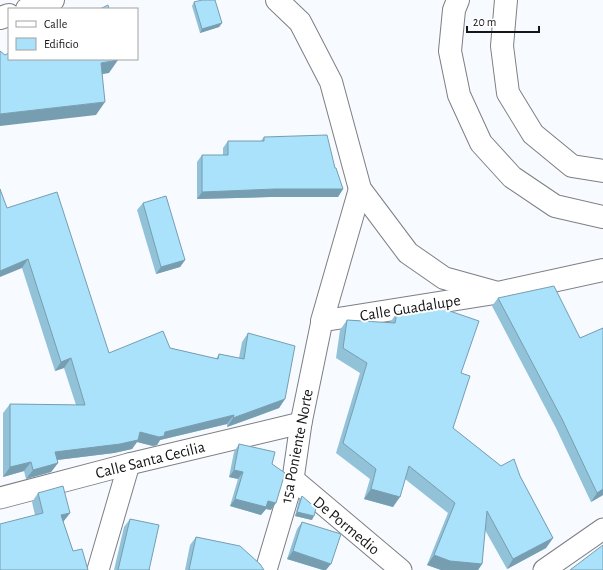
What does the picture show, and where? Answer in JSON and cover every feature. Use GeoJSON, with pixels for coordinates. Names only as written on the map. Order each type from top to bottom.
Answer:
{"type":"FeatureCollection","features":[{"type":"Feature","properties":{"kind":"main road"},"geometry":{"type":"LineString","coordinates":[[30,8],[53,0]]}},
{"type":"Feature","properties":{"kind":"main road"},"geometry":{"type":"LineString","coordinates":[[277,0],[300,22],[331,82],[360,189],[408,253],[444,278],[498,293],[603,270]]}},
{"type":"Feature","properties":{"kind":"main road"},"geometry":{"type":"LineString","coordinates":[[458,0],[454,10],[450,51],[459,95],[481,143],[512,178],[555,206],[603,217]]}},
{"type":"Feature","properties":{"kind":"main road"},"geometry":{"type":"LineString","coordinates":[[506,0],[502,46],[508,93],[533,134],[572,166],[603,172]]}},
{"type":"Feature","properties":{"kind":"main road"},"geometry":{"type":"LineString","coordinates":[[322,321],[360,189]]}},
{"type":"Feature","properties":{"kind":"street","name":"Calle Guadalupe"},"geometry":{"type":"LineString","coordinates":[[322,321],[498,293]]}},
{"type":"Feature","properties":{"kind":"street","name":"15a Poniente Norte"},"geometry":{"type":"LineString","coordinates":[[266,570],[293,479],[301,423],[322,321]]}},
{"type":"Feature","properties":{"kind":"street","name":"Calle Santa Cecilia"},"geometry":{"type":"LineString","coordinates":[[0,498],[129,464],[301,423]]}},
{"type":"Feature","properties":{"kind":"street"},"geometry":{"type":"LineString","coordinates":[[98,570],[129,464]]}},
{"type":"Feature","properties":{"kind":"street","name":"De Pormedio"},"geometry":{"type":"LineString","coordinates":[[293,479],[400,570]]}},
{"type":"Feature","properties":{"kind":"street"},"geometry":{"type":"LineString","coordinates":[[544,570],[603,529]]}},
{"type":"Feature","properties":{"kind":"building"},"geometry":{"type":"Polygon","coordinates":[[[202,0],[215,0],[222,23],[202,29],[194,2],[202,0]]]}},
{"type":"Feature","properties":{"kind":"building"},"geometry":{"type":"Polygon","coordinates":[[[108,5],[109,8],[102,8],[108,5]]]}},
{"type":"Feature","properties":{"kind":"building"},"geometry":{"type":"Polygon","coordinates":[[[0,51],[5,55],[8,54],[8,60],[118,60],[101,63],[105,102],[0,114],[0,51]]]}},
{"type":"Feature","properties":{"kind":"building"},"geometry":{"type":"Polygon","coordinates":[[[327,135],[335,168],[343,189],[275,189],[202,192],[202,155],[228,155],[228,141],[264,141],[264,137],[327,135]]]}},
{"type":"Feature","properties":{"kind":"building"},"geometry":{"type":"Polygon","coordinates":[[[0,189],[7,208],[57,192],[109,353],[163,331],[170,348],[218,359],[219,354],[244,359],[248,333],[295,346],[285,399],[233,418],[234,415],[165,432],[164,436],[159,437],[140,432],[138,440],[120,444],[55,452],[58,463],[33,470],[31,462],[10,467],[10,404],[85,405],[71,358],[61,362],[28,259],[0,271],[0,189]]]}},
{"type":"Feature","properties":{"kind":"building"},"geometry":{"type":"Polygon","coordinates":[[[166,196],[185,260],[161,267],[143,203],[166,196]]]}},
{"type":"Feature","properties":{"kind":"building"},"geometry":{"type":"Polygon","coordinates":[[[554,286],[580,338],[603,328],[603,489],[597,493],[562,419],[498,298],[554,286]]]}},
{"type":"Feature","properties":{"kind":"building"},"geometry":{"type":"Polygon","coordinates":[[[435,306],[479,321],[461,373],[470,376],[453,428],[501,466],[514,459],[520,476],[553,538],[513,559],[487,511],[482,564],[450,561],[434,555],[455,503],[409,466],[400,497],[371,489],[376,469],[343,443],[367,363],[343,348],[347,320],[395,323],[397,312],[435,306]]]}},
{"type":"Feature","properties":{"kind":"building"},"geometry":{"type":"Polygon","coordinates":[[[239,444],[275,452],[272,464],[285,473],[276,503],[268,501],[266,507],[235,499],[243,472],[234,470],[239,444]]]}},
{"type":"Feature","properties":{"kind":"building"},"geometry":{"type":"Polygon","coordinates":[[[63,486],[70,513],[61,515],[73,551],[82,549],[88,570],[0,570],[0,524],[43,513],[38,493],[63,486]]]}},
{"type":"Feature","properties":{"kind":"building"},"geometry":{"type":"Polygon","coordinates":[[[302,496],[316,508],[314,516],[297,512],[302,496]]]}},
{"type":"Feature","properties":{"kind":"building"},"geometry":{"type":"Polygon","coordinates":[[[130,519],[159,525],[149,570],[118,570],[130,519]]]}},
{"type":"Feature","properties":{"kind":"building"},"geometry":{"type":"Polygon","coordinates":[[[302,522],[341,534],[331,564],[293,551],[302,522]]]}},
{"type":"Feature","properties":{"kind":"building"},"geometry":{"type":"Polygon","coordinates":[[[196,537],[240,546],[260,564],[264,570],[189,570],[196,537]]]}},
{"type":"Feature","properties":{"kind":"building"},"geometry":{"type":"Polygon","coordinates":[[[603,545],[603,570],[570,570],[603,545]]]}}]}
